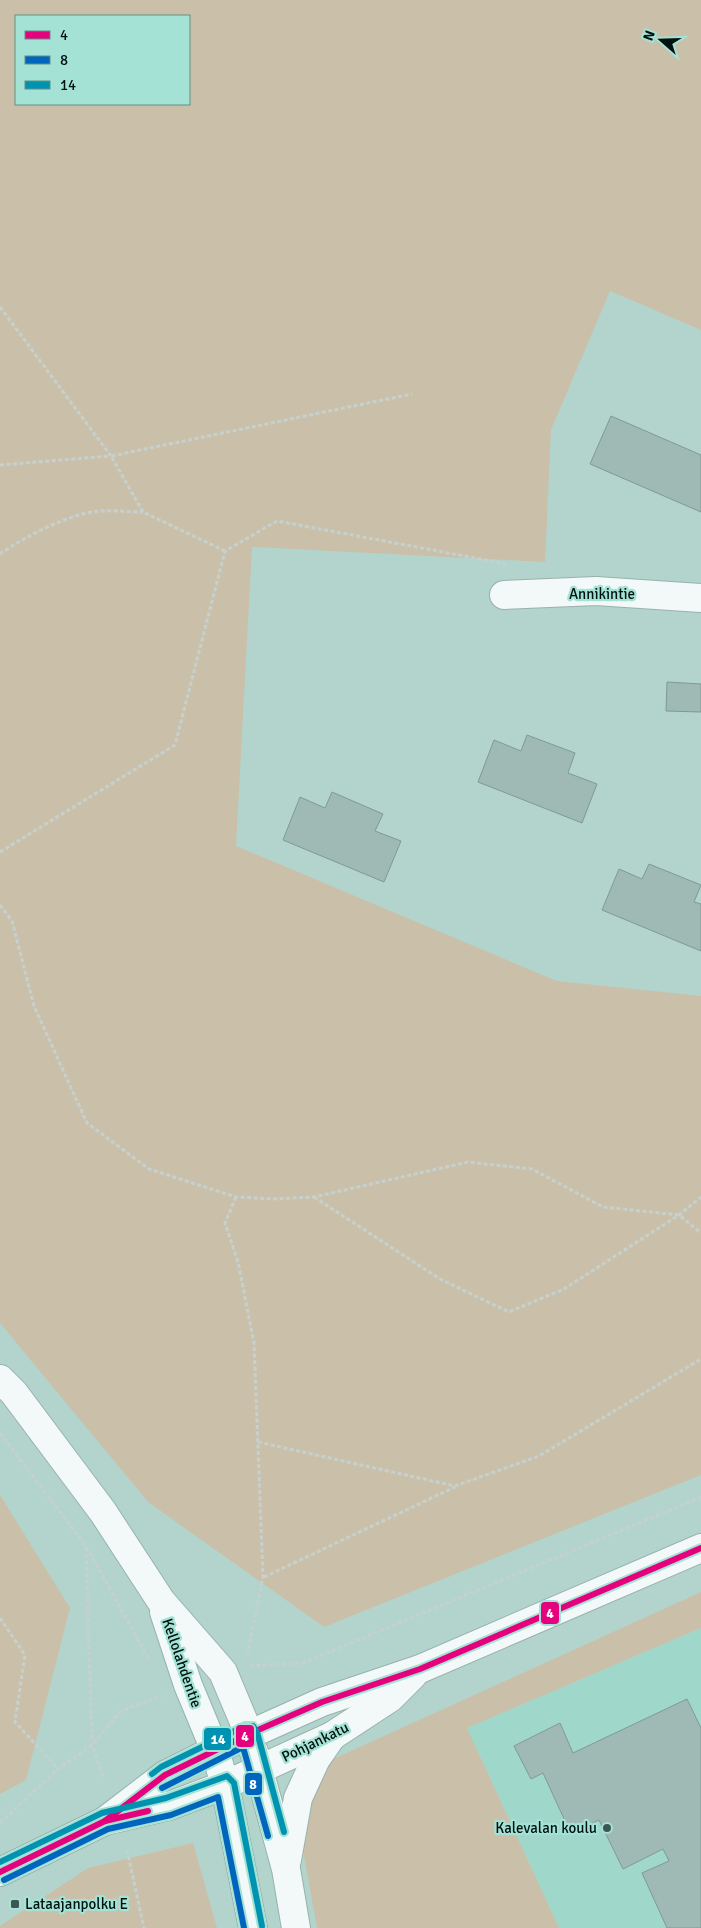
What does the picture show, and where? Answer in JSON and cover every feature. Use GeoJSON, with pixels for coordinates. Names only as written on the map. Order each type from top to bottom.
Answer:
{"type":"FeatureCollection","features":[{"type":"Feature","properties":{"kind":"main road","name":"Annikintie"},"geometry":{"type":"LineString","coordinates":[[504,595],[596,591],[701,598]]}},
{"type":"Feature","properties":{"kind":"main road","name":"Kellolahdentie"},"geometry":{"type":"LineString","coordinates":[[0,1378],[14,1393],[103,1512],[161,1601],[234,1669],[258,1769],[286,1869],[296,1928]]}},
{"type":"Feature","properties":{"kind":"main road","name":"Pohjankatu"},"geometry":{"type":"LineString","coordinates":[[105,1821],[165,1775],[249,1734],[322,1702],[420,1669],[701,1548]]}},
{"type":"Feature","properties":{"kind":"main road","name":"Kellolahdentie"},"geometry":{"type":"LineString","coordinates":[[161,1601],[188,1685],[215,1750],[226,1785],[253,1928]]}},
{"type":"Feature","properties":{"kind":"main road","name":"Pohjankatu"},"geometry":{"type":"LineString","coordinates":[[105,1821],[169,1806],[226,1785],[332,1736],[390,1698],[420,1669]]}},
{"type":"Feature","properties":{"kind":"main road"},"geometry":{"type":"LineString","coordinates":[[286,1869],[298,1798],[316,1759],[332,1736]]}},
{"type":"Feature","properties":{"kind":"main road"},"geometry":{"type":"LineString","coordinates":[[0,1872],[105,1821]]}},
{"type":"Feature","properties":{"kind":"path"},"geometry":{"type":"LineString","coordinates":[[0,307],[111,456],[144,512]]}},
{"type":"Feature","properties":{"kind":"path"},"geometry":{"type":"LineString","coordinates":[[0,465],[111,456],[412,394]]}},
{"type":"Feature","properties":{"kind":"path"},"geometry":{"type":"LineString","coordinates":[[0,554],[16,542],[69,519],[98,511],[144,512],[225,551]]}},
{"type":"Feature","properties":{"kind":"path"},"geometry":{"type":"LineString","coordinates":[[0,852],[175,745],[225,551],[277,521],[502,563],[510,567]]}},
{"type":"Feature","properties":{"kind":"path"},"geometry":{"type":"LineString","coordinates":[[0,905],[12,921],[34,1006],[87,1123],[149,1169],[236,1197],[274,1199],[314,1197],[468,1162],[532,1169],[602,1207],[679,1215],[701,1233]]}},
{"type":"Feature","properties":{"kind":"path"},"geometry":{"type":"LineString","coordinates":[[236,1197],[225,1223],[238,1262],[254,1343],[263,1577],[234,1669],[303,1663],[701,1497]]}},
{"type":"Feature","properties":{"kind":"path"},"geometry":{"type":"LineString","coordinates":[[314,1197],[440,1279],[509,1312],[564,1289],[679,1215],[701,1197]]}},
{"type":"Feature","properties":{"kind":"path"},"geometry":{"type":"LineString","coordinates":[[263,1577],[455,1486],[539,1456],[701,1359]]}},
{"type":"Feature","properties":{"kind":"path"},"geometry":{"type":"LineString","coordinates":[[0,1433],[86,1546],[153,1668]]}},
{"type":"Feature","properties":{"kind":"path"},"geometry":{"type":"LineString","coordinates":[[258,1442],[455,1486]]}},
{"type":"Feature","properties":{"kind":"path"},"geometry":{"type":"LineString","coordinates":[[86,1546],[92,1745],[104,1779]]}},
{"type":"Feature","properties":{"kind":"path"},"geometry":{"type":"LineString","coordinates":[[0,1618],[25,1655],[15,1722],[58,1769]]}},
{"type":"Feature","properties":{"kind":"path"},"geometry":{"type":"LineString","coordinates":[[0,1823],[58,1769],[92,1745],[121,1711],[188,1685]]}},
{"type":"Feature","properties":{"kind":"path"},"geometry":{"type":"LineString","coordinates":[[127,1850],[144,1928]]}},
{"type":"Feature","properties":{"kind":"shaded area"},"geometry":{"type":"Polygon","coordinates":[[[0,0],[701,0],[701,330],[610,291],[551,430],[545,562],[252,547],[236,846],[557,981],[701,996],[701,1475],[324,1627],[148,1502],[0,1323],[0,0]]]}},
{"type":"Feature","properties":{"kind":"shaded area"},"geometry":{"type":"Polygon","coordinates":[[[0,1495],[70,1608],[26,1780],[0,1794],[0,1495]]]}},
{"type":"Feature","properties":{"kind":"shaded area"},"geometry":{"type":"Polygon","coordinates":[[[701,1592],[701,1628],[467,1728],[559,1928],[317,1928],[298,1823],[331,1760],[701,1592]]]}},
{"type":"Feature","properties":{"kind":"shaded area","name":"Kalevalan koulu"},"geometry":{"type":"Polygon","coordinates":[[[701,1628],[701,1928],[559,1928],[467,1728],[701,1628]]]}},
{"type":"Feature","properties":{"kind":"shaded area"},"geometry":{"type":"Polygon","coordinates":[[[193,1843],[217,1928],[0,1928],[0,1926],[88,1868],[193,1843]]]}},
{"type":"Feature","properties":{"kind":"building"},"geometry":{"type":"Polygon","coordinates":[[[611,416],[701,455],[701,512],[590,464],[611,416]]]}},
{"type":"Feature","properties":{"kind":"building"},"geometry":{"type":"Polygon","coordinates":[[[667,682],[701,684],[701,712],[666,711],[667,682]]]}},
{"type":"Feature","properties":{"kind":"building"},"geometry":{"type":"Polygon","coordinates":[[[527,735],[575,753],[568,773],[597,784],[582,823],[478,782],[494,740],[521,751],[527,735]]]}},
{"type":"Feature","properties":{"kind":"building"},"geometry":{"type":"Polygon","coordinates":[[[332,792],[383,814],[375,831],[401,841],[384,882],[283,840],[300,797],[325,808],[332,792]]]}},
{"type":"Feature","properties":{"kind":"building"},"geometry":{"type":"Polygon","coordinates":[[[649,864],[701,885],[694,902],[701,904],[701,951],[602,910],[619,869],[642,879],[649,864]]]}},
{"type":"Feature","properties":{"kind":"building"},"geometry":{"type":"Polygon","coordinates":[[[687,1699],[701,1728],[701,1928],[667,1928],[642,1873],[669,1861],[663,1849],[623,1869],[599,1820],[571,1834],[543,1773],[531,1779],[514,1746],[560,1723],[573,1753],[687,1699]]]}},
{"type":"Feature","properties":{"kind":"transit line","name":"4"},"geometry":{"type":"LineString","coordinates":[[105,1821],[165,1775],[249,1734],[322,1702],[420,1669],[701,1548]]}},
{"type":"Feature","properties":{"kind":"transit line","name":"14"},"geometry":{"type":"LineString","coordinates":[[152,1774],[161,1767],[245,1726],[253,1726],[257,1732],[284,1832]]}},
{"type":"Feature","properties":{"kind":"transit line","name":"8"},"geometry":{"type":"LineString","coordinates":[[162,1788],[243,1747],[268,1836]]}},
{"type":"Feature","properties":{"kind":"transit line","name":"14"},"geometry":{"type":"LineString","coordinates":[[0,1862],[102,1813],[166,1798],[227,1776],[234,1783],[262,1926]]}},
{"type":"Feature","properties":{"kind":"transit line","name":"8"},"geometry":{"type":"LineString","coordinates":[[4,1880],[108,1829],[171,1815],[218,1797],[244,1928]]}},
{"type":"Feature","properties":{"kind":"transit line","name":"4"},"geometry":{"type":"LineString","coordinates":[[0,1872],[105,1821],[148,1811]]}},
{"type":"Feature","properties":{"kind":"place","name":"Kalevalan koulu"},"geometry":{"type":"Point","coordinates":[607,1828]}},
{"type":"Feature","properties":{"kind":"place","name":"Lataajanpolku E"},"geometry":{"type":"Point","coordinates":[15,1904]}}]}
